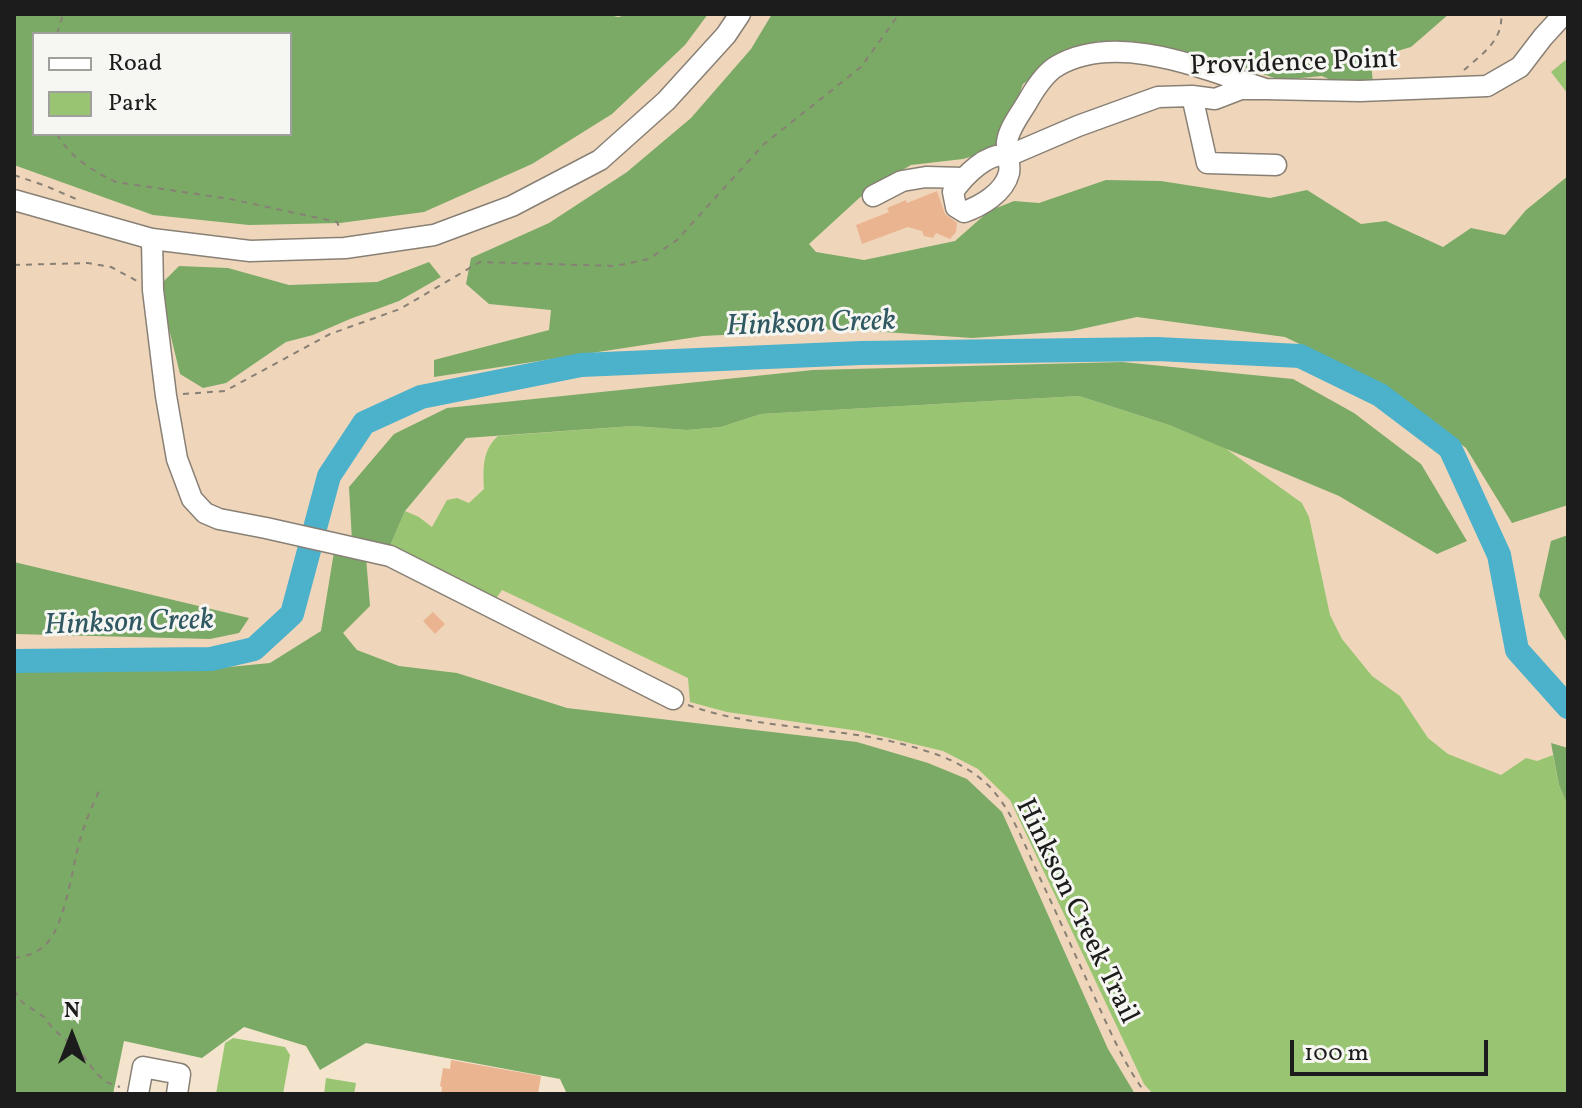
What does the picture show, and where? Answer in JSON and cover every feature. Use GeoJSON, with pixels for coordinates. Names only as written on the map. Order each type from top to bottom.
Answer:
{"type":"FeatureCollection","features":[{"type":"Feature","properties":{"kind":"street"},"geometry":{"type":"LineString","coordinates":[[14,200],[152,239],[250,251],[345,248],[434,235],[512,206],[600,160],[666,101],[726,35],[740,14]]}},
{"type":"Feature","properties":{"kind":"street","name":"Providence Point"},"geometry":{"type":"LineString","coordinates":[[963,178],[995,156],[1008,156],[1158,97],[1215,99],[1241,89],[1360,91],[1487,86],[1520,67],[1564,14]]}},
{"type":"Feature","properties":{"kind":"street"},"geometry":{"type":"LineString","coordinates":[[963,178],[953,192],[953,200],[956,207],[964,212],[995,195],[1009,174],[1009,133],[1036,87],[1054,68],[1083,54],[1125,51],[1177,61],[1265,89]]}},
{"type":"Feature","properties":{"kind":"street"},"geometry":{"type":"LineString","coordinates":[[1192,96],[1207,163],[1276,165]]}},
{"type":"Feature","properties":{"kind":"street"},"geometry":{"type":"LineString","coordinates":[[873,196],[902,181],[926,177],[963,178]]}},
{"type":"Feature","properties":{"kind":"street"},"geometry":{"type":"LineString","coordinates":[[152,239],[153,290],[177,459],[192,499],[205,513],[219,519],[370,550],[405,562],[673,699]]}},
{"type":"Feature","properties":{"kind":"street"},"geometry":{"type":"LineString","coordinates":[[133,1092],[143,1067],[180,1074],[177,1094]]}},
{"type":"Feature","properties":{"kind":"path"},"geometry":{"type":"LineString","coordinates":[[166,396],[225,391],[330,334],[400,309],[480,262],[615,266],[649,259],[677,240],[764,144],[861,67],[899,14]]}},
{"type":"Feature","properties":{"kind":"path"},"geometry":{"type":"LineString","coordinates":[[1464,69],[1494,43],[1502,23],[1501,14]]}},
{"type":"Feature","properties":{"kind":"path"},"geometry":{"type":"LineString","coordinates":[[58,136],[74,156],[100,175],[116,182],[230,199],[337,222],[345,248]]}},
{"type":"Feature","properties":{"kind":"path"},"geometry":{"type":"LineString","coordinates":[[14,175],[79,201]]}},
{"type":"Feature","properties":{"kind":"path"},"geometry":{"type":"LineString","coordinates":[[14,265],[88,263],[111,267],[153,290]]}},
{"type":"Feature","properties":{"kind":"path","name":"Hinkson Creek Trail"},"geometry":{"type":"LineString","coordinates":[[673,699],[734,718],[888,740],[942,756],[975,774],[1004,804],[1120,1053],[1146,1094]]}},
{"type":"Feature","properties":{"kind":"path"},"geometry":{"type":"LineString","coordinates":[[14,958],[38,951],[53,936],[61,918],[80,840],[99,791]]}},
{"type":"Feature","properties":{"kind":"path"},"geometry":{"type":"LineString","coordinates":[[14,990],[22,1002],[44,1017],[54,1030],[80,1051],[106,1082],[133,1092]]}},
{"type":"Feature","properties":{"kind":"shaded area"},"geometry":{"type":"Polygon","coordinates":[[[14,14],[1568,14],[1568,1094],[730,1094],[14,972],[14,14]]]}},
{"type":"Feature","properties":{"kind":"green space"},"geometry":{"type":"Polygon","coordinates":[[[14,14],[604,14],[618,17],[632,14],[708,14],[685,45],[612,114],[532,164],[424,212],[340,223],[249,225],[153,215],[14,165],[14,14]]]}},
{"type":"Feature","properties":{"kind":"green space"},"geometry":{"type":"Polygon","coordinates":[[[772,14],[1449,14],[1411,47],[1371,62],[1373,83],[1344,86],[1322,76],[1281,80],[1203,55],[1137,43],[1099,41],[1060,58],[1023,84],[1013,111],[1012,145],[963,159],[911,165],[868,190],[809,244],[816,252],[864,260],[955,241],[989,211],[1014,201],[1039,203],[1106,180],[1161,181],[1270,198],[1307,190],[1361,224],[1386,221],[1443,247],[1471,228],[1505,235],[1526,210],[1568,176],[1568,505],[1512,523],[1466,448],[1383,384],[1285,337],[1137,317],[1072,331],[972,338],[840,329],[703,336],[434,377],[434,360],[549,330],[551,310],[489,304],[466,284],[471,258],[549,223],[627,172],[691,118],[751,49],[772,14]]]}},
{"type":"Feature","properties":{"kind":"green space"},"geometry":{"type":"Polygon","coordinates":[[[1568,58],[1568,94],[1551,72],[1568,58]]]}},
{"type":"Feature","properties":{"kind":"green space"},"geometry":{"type":"Polygon","coordinates":[[[429,262],[441,277],[399,301],[313,335],[286,342],[226,383],[203,388],[180,374],[164,308],[164,281],[179,266],[228,268],[289,285],[377,282],[429,262]]]}},
{"type":"Feature","properties":{"kind":"green space"},"geometry":{"type":"Polygon","coordinates":[[[1122,362],[1293,379],[1354,413],[1421,464],[1467,541],[1437,554],[1339,496],[1169,425],[1079,396],[761,414],[721,427],[687,430],[633,426],[466,438],[405,511],[389,548],[352,541],[349,487],[394,434],[447,408],[813,370],[1122,362]]]}},
{"type":"Feature","properties":{"kind":"green space"},"geometry":{"type":"Polygon","coordinates":[[[1079,396],[1169,425],[1225,448],[1302,503],[1309,517],[1330,615],[1342,639],[1372,676],[1400,696],[1428,738],[1448,754],[1501,775],[1526,758],[1537,761],[1553,755],[1559,785],[1568,806],[1568,1094],[1153,1094],[1144,1084],[1010,800],[978,769],[943,751],[859,731],[727,712],[690,702],[688,678],[502,590],[492,604],[389,548],[405,511],[432,527],[447,500],[457,498],[469,503],[484,489],[486,454],[498,436],[633,426],[687,430],[721,427],[761,414],[1079,396]]]}},
{"type":"Feature","properties":{"kind":"green space"},"geometry":{"type":"Polygon","coordinates":[[[1568,535],[1568,644],[1539,596],[1551,541],[1568,535]]]}},
{"type":"Feature","properties":{"kind":"green space"},"geometry":{"type":"Polygon","coordinates":[[[334,552],[366,557],[370,606],[343,633],[357,650],[399,666],[457,673],[567,708],[857,742],[928,763],[967,779],[1002,812],[1108,1049],[1135,1094],[567,1094],[560,1079],[366,1043],[320,1070],[306,1046],[244,1027],[202,1058],[124,1041],[113,1094],[14,1094],[14,670],[209,669],[270,663],[321,631],[334,552]]]}},
{"type":"Feature","properties":{"kind":"green space"},"geometry":{"type":"Polygon","coordinates":[[[14,562],[249,618],[239,633],[210,639],[14,634],[14,562]]]}},
{"type":"Feature","properties":{"kind":"green space"},"geometry":{"type":"Polygon","coordinates":[[[1551,743],[1568,748],[1568,806],[1559,785],[1551,743]]]}},
{"type":"Feature","properties":{"kind":"green space"},"geometry":{"type":"Polygon","coordinates":[[[233,1038],[285,1047],[290,1055],[283,1094],[216,1094],[225,1043],[233,1038]]]}},
{"type":"Feature","properties":{"kind":"green space"},"geometry":{"type":"Polygon","coordinates":[[[326,1078],[356,1083],[354,1094],[324,1094],[326,1078]]]}},
{"type":"Feature","properties":{"kind":"building"},"geometry":{"type":"Polygon","coordinates":[[[937,191],[945,214],[957,223],[956,232],[950,239],[936,233],[933,238],[924,236],[922,231],[908,227],[862,244],[856,225],[889,212],[887,208],[906,200],[907,203],[937,191]]]}},
{"type":"Feature","properties":{"kind":"building"},"geometry":{"type":"Polygon","coordinates":[[[433,612],[445,624],[435,634],[423,621],[433,612]]]}},
{"type":"Feature","properties":{"kind":"building"},"geometry":{"type":"Polygon","coordinates":[[[451,1060],[541,1076],[538,1094],[441,1094],[443,1068],[450,1069],[451,1060]]]}},
{"type":"Feature","properties":{"kind":"waterway","name":"Hinkson Creek"},"geometry":{"type":"LineString","coordinates":[[14,661],[211,659],[254,649],[292,614],[329,476],[364,423],[421,397],[581,365],[861,353],[1157,349],[1300,356],[1380,395],[1450,448],[1499,555],[1517,650],[1568,707]]}}]}
